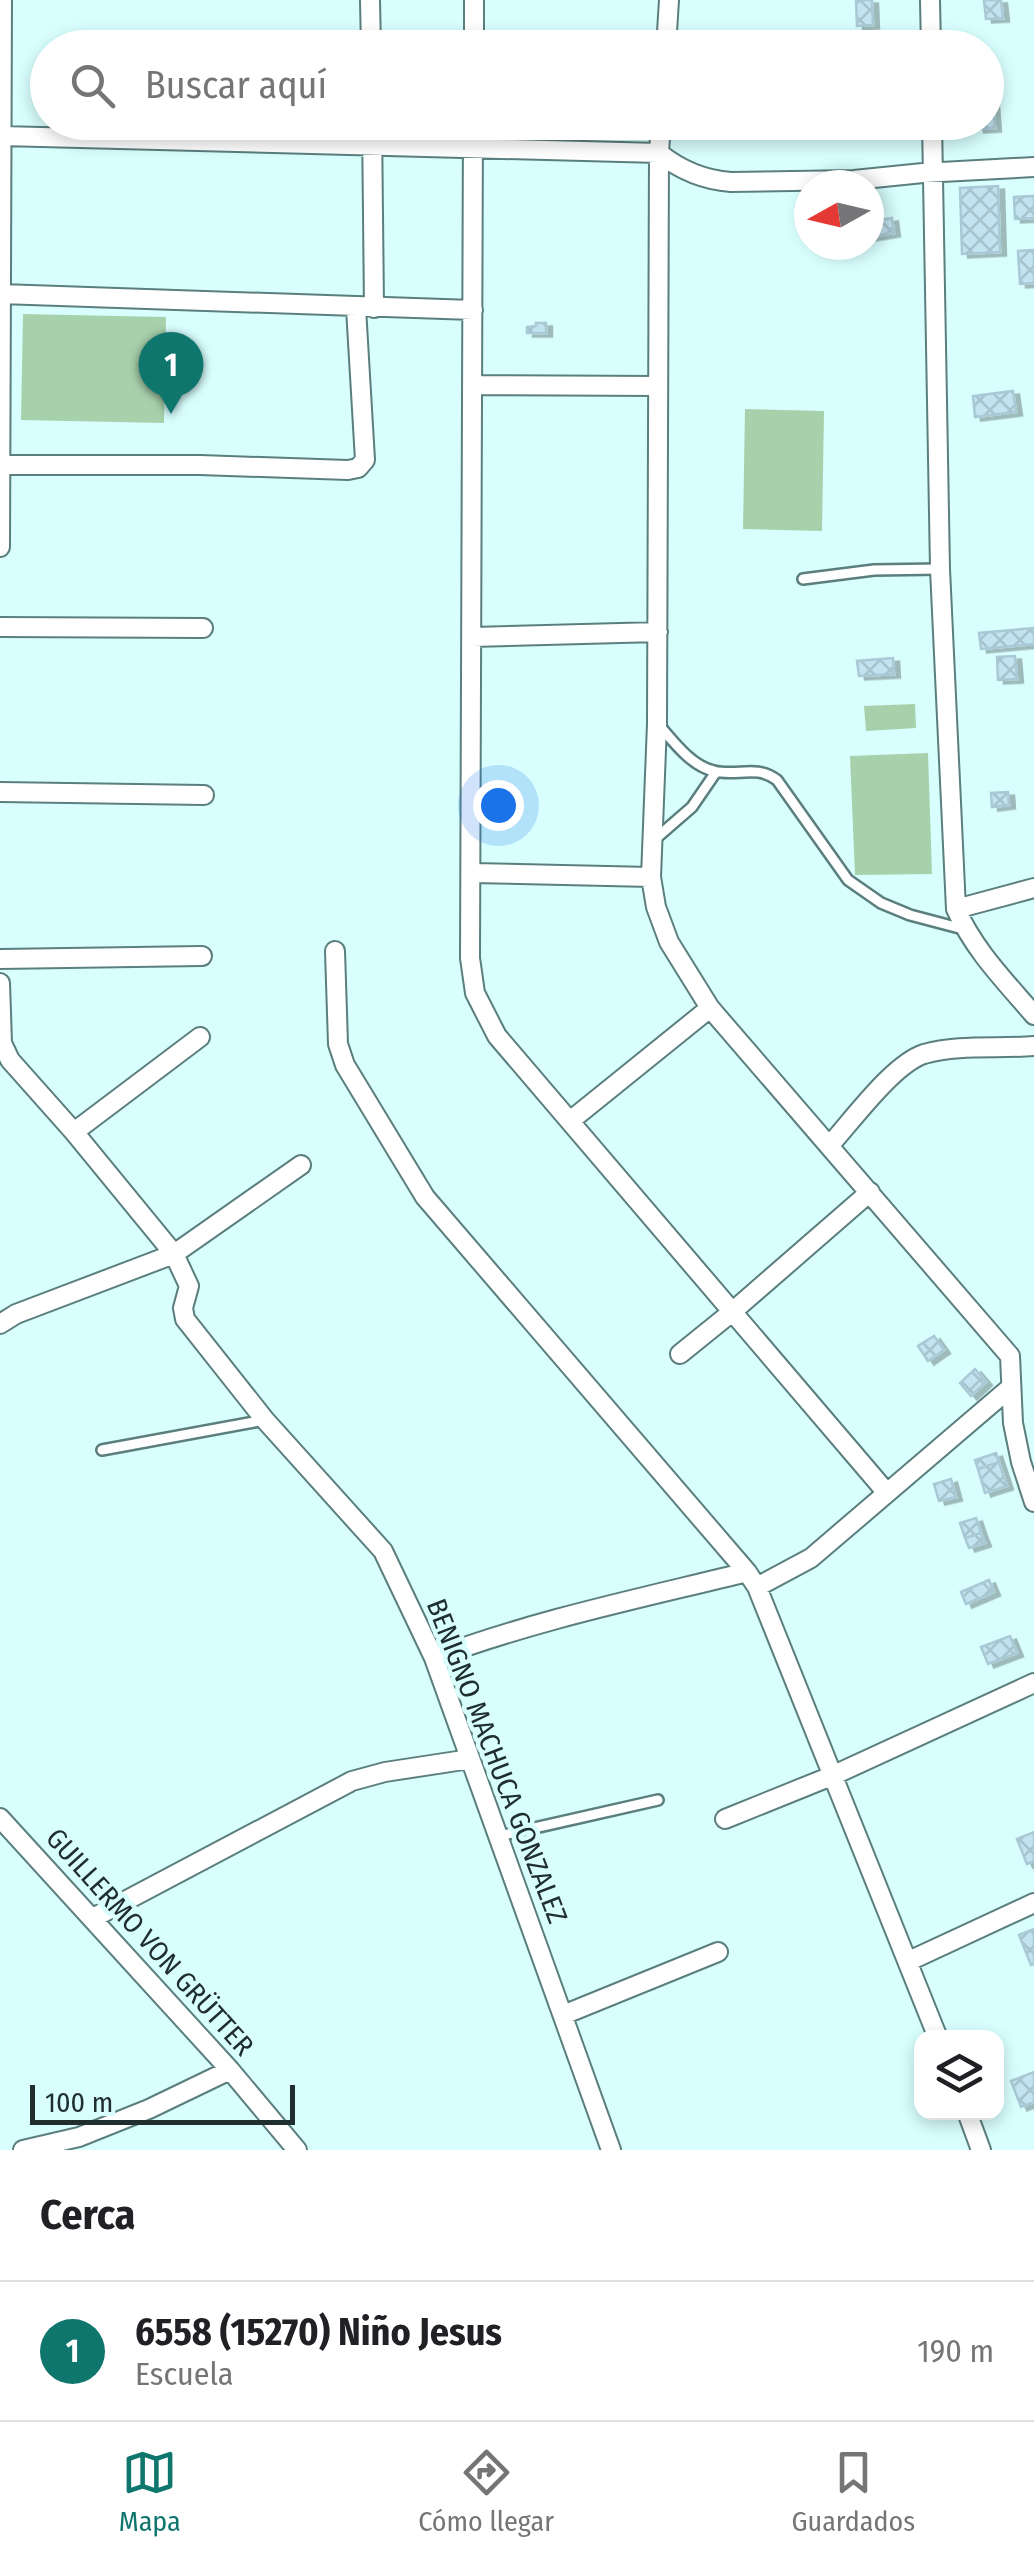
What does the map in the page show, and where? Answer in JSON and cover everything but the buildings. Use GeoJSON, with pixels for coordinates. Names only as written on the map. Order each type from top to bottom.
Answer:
{"type":"FeatureCollection","features":[{"type":"Feature","properties":{"kind":"street"},"geometry":{"type":"LineString","coordinates":[[0,546],[2,0]]}},
{"type":"Feature","properties":{"kind":"street"},"geometry":{"type":"LineString","coordinates":[[370,0],[371,30]]}},
{"type":"Feature","properties":{"kind":"street"},"geometry":{"type":"LineString","coordinates":[[474,0],[474,30]]}},
{"type":"Feature","properties":{"kind":"street"},"geometry":{"type":"LineString","coordinates":[[667,30],[669,0]]}},
{"type":"Feature","properties":{"kind":"street"},"geometry":{"type":"LineString","coordinates":[[930,0],[931,30]]}},
{"type":"Feature","properties":{"kind":"street"},"geometry":{"type":"LineString","coordinates":[[2,136],[30,137]]}},
{"type":"Feature","properties":{"kind":"street"},"geometry":{"type":"LineString","coordinates":[[150,140],[659,153],[677,168],[712,181],[730,182],[854,180],[1034,167]]}},
{"type":"Feature","properties":{"kind":"street"},"geometry":{"type":"LineString","coordinates":[[0,465],[358,468],[365,460],[365,308],[372,140]]}},
{"type":"Feature","properties":{"kind":"street"},"geometry":{"type":"LineString","coordinates":[[474,140],[470,958],[475,994],[497,1036],[887,1493]]}},
{"type":"Feature","properties":{"kind":"street"},"geometry":{"type":"LineString","coordinates":[[660,140],[658,724],[650,877],[656,907],[669,942],[710,1008],[1003,1344],[1010,1356],[1013,1423],[1020,1462],[1034,1502]]}},
{"type":"Feature","properties":{"kind":"street"},"geometry":{"type":"LineString","coordinates":[[932,140],[940,569],[956,908],[980,952],[1034,1015]]}},
{"type":"Feature","properties":{"kind":"street"},"geometry":{"type":"LineString","coordinates":[[1,294],[473,310]]}},
{"type":"Feature","properties":{"kind":"street"},"geometry":{"type":"LineString","coordinates":[[473,385],[658,386]]}},
{"type":"Feature","properties":{"kind":"street"},"geometry":{"type":"LineString","coordinates":[[0,626],[203,628]]}},
{"type":"Feature","properties":{"kind":"street"},"geometry":{"type":"LineString","coordinates":[[472,637],[658,632]]}},
{"type":"Feature","properties":{"kind":"street"},"geometry":{"type":"LineString","coordinates":[[0,792],[204,794]]}},
{"type":"Feature","properties":{"kind":"street"},"geometry":{"type":"LineString","coordinates":[[472,873],[650,877]]}},
{"type":"Feature","properties":{"kind":"street"},"geometry":{"type":"LineString","coordinates":[[956,908],[1034,888]]}},
{"type":"Feature","properties":{"kind":"street"},"geometry":{"type":"LineString","coordinates":[[335,951],[338,1044],[346,1065],[425,1197],[752,1579],[935,2030]]}},
{"type":"Feature","properties":{"kind":"street"},"geometry":{"type":"LineString","coordinates":[[0,959],[202,956]]}},
{"type":"Feature","properties":{"kind":"street","name":"BENIGNO MACHUCA GONZALEZ"},"geometry":{"type":"LineString","coordinates":[[0,983],[2,1043],[10,1060],[174,1254],[190,1286],[183,1308],[185,1318],[265,1420],[383,1551],[434,1658],[611,2150]]}},
{"type":"Feature","properties":{"kind":"street"},"geometry":{"type":"LineString","coordinates":[[570,1121],[710,1008]]}},
{"type":"Feature","properties":{"kind":"street"},"geometry":{"type":"LineString","coordinates":[[74,1132],[200,1037]]}},
{"type":"Feature","properties":{"kind":"street"},"geometry":{"type":"LineString","coordinates":[[829,1146],[894,1074],[922,1054],[1034,1046]]}},
{"type":"Feature","properties":{"kind":"street"},"geometry":{"type":"LineString","coordinates":[[0,1324],[16,1314],[174,1254],[301,1165]]}},
{"type":"Feature","properties":{"kind":"street"},"geometry":{"type":"LineString","coordinates":[[680,1354],[870,1192]]}},
{"type":"Feature","properties":{"kind":"street"},"geometry":{"type":"LineString","coordinates":[[434,1658],[539,1623],[752,1579],[811,1558],[1011,1388]]}},
{"type":"Feature","properties":{"kind":"street"},"geometry":{"type":"LineString","coordinates":[[725,1819],[834,1775],[1034,1683]]}},
{"type":"Feature","properties":{"kind":"street"},"geometry":{"type":"LineString","coordinates":[[93,1918],[352,1782],[384,1772],[470,1758]]}},
{"type":"Feature","properties":{"kind":"street","name":"GUILLERMO VON GRÜTTER"},"geometry":{"type":"LineString","coordinates":[[0,1818],[230,2070],[297,2150]]}},
{"type":"Feature","properties":{"kind":"street"},"geometry":{"type":"LineString","coordinates":[[909,1961],[1034,1903]]}},
{"type":"Feature","properties":{"kind":"street"},"geometry":{"type":"LineString","coordinates":[[562,2015],[718,1952]]}},
{"type":"Feature","properties":{"kind":"street"},"geometry":{"type":"LineString","coordinates":[[22,2150],[79,2136],[149,2109],[230,2070]]}},
{"type":"Feature","properties":{"kind":"street"},"geometry":{"type":"LineString","coordinates":[[970,2120],[981,2150]]}},
{"type":"Feature","properties":{"kind":"lane"},"geometry":{"type":"LineString","coordinates":[[803,579],[863,571],[940,569]]}},
{"type":"Feature","properties":{"kind":"lane"},"geometry":{"type":"LineString","coordinates":[[658,724],[695,762],[711,771],[769,773],[799,807],[848,880],[882,903],[965,930]]}},
{"type":"Feature","properties":{"kind":"lane"},"geometry":{"type":"LineString","coordinates":[[652,842],[692,806],[716,772]]}},
{"type":"Feature","properties":{"kind":"lane"},"geometry":{"type":"LineString","coordinates":[[102,1450],[265,1420]]}},
{"type":"Feature","properties":{"kind":"lane"},"geometry":{"type":"LineString","coordinates":[[499,1836],[658,1800]]}},
{"type":"Feature","properties":{"kind":"green space"},"geometry":{"type":"Polygon","coordinates":[[[23,314],[166,317],[164,423],[21,420],[23,314]]]}},
{"type":"Feature","properties":{"kind":"green space"},"geometry":{"type":"Polygon","coordinates":[[[745,409],[824,411],[822,531],[743,529],[745,409]]]}},
{"type":"Feature","properties":{"kind":"green space"},"geometry":{"type":"Polygon","coordinates":[[[915,704],[916,728],[866,731],[864,706],[915,704]]]}},
{"type":"Feature","properties":{"kind":"green space"},"geometry":{"type":"Polygon","coordinates":[[[928,753],[932,874],[855,875],[850,756],[928,753]]]}},
{"type":"Feature","properties":{"kind":"place","name":"6558 (15270) Niño Jesus"},"geometry":{"type":"Point","coordinates":[171,414]}}]}
